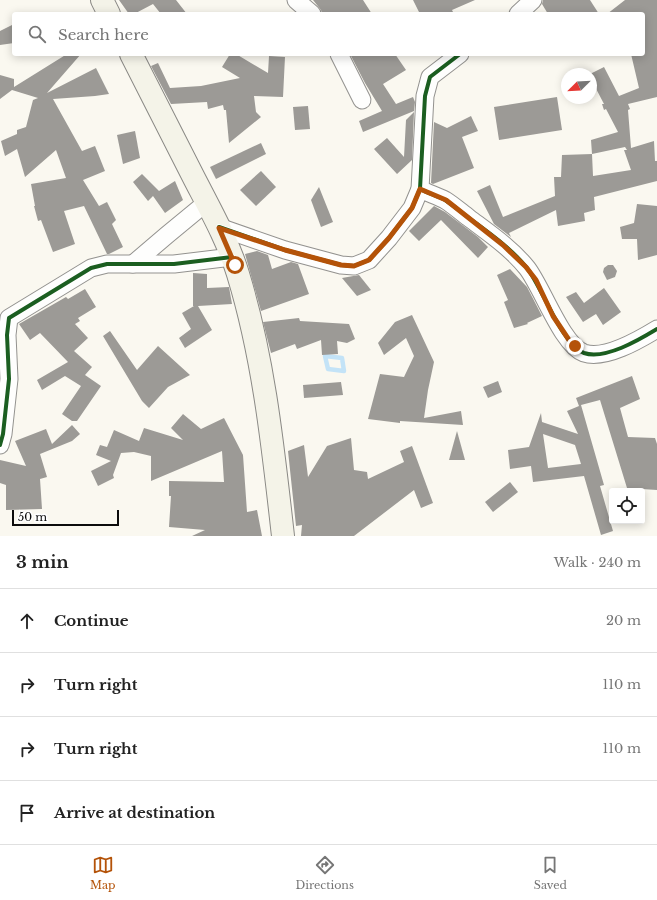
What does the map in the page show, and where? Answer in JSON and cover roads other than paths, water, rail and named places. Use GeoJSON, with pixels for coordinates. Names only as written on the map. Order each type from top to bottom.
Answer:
{"type":"FeatureCollection","features":[{"type":"Feature","properties":{"kind":"main road"},"geometry":{"type":"LineString","coordinates":[[102,0],[108,12]]}},
{"type":"Feature","properties":{"kind":"main road"},"geometry":{"type":"LineString","coordinates":[[132,56],[207,202],[238,273],[261,371],[272,443],[283,536]]}},
{"type":"Feature","properties":{"kind":"street"},"geometry":{"type":"LineString","coordinates":[[296,0],[310,12]]}},
{"type":"Feature","properties":{"kind":"street"},"geometry":{"type":"LineString","coordinates":[[520,12],[533,0]]}},
{"type":"Feature","properties":{"kind":"street"},"geometry":{"type":"LineString","coordinates":[[340,56],[362,100]]}},
{"type":"Feature","properties":{"kind":"street"},"geometry":{"type":"LineString","coordinates":[[219,228],[285,250],[341,265],[354,266],[369,260],[389,238],[412,208],[420,189],[425,96],[430,77],[457,56]]}},
{"type":"Feature","properties":{"kind":"street"},"geometry":{"type":"LineString","coordinates":[[420,189],[446,200],[503,245],[526,267],[536,280],[553,316],[569,340],[582,352],[593,355],[606,353],[638,341],[657,329]]}},
{"type":"Feature","properties":{"kind":"street"},"geometry":{"type":"LineString","coordinates":[[133,264],[207,202]]}},
{"type":"Feature","properties":{"kind":"street"},"geometry":{"type":"LineString","coordinates":[[0,445],[3,434],[9,379],[7,335],[9,318],[91,268],[107,264],[174,264],[232,257]]}},
{"type":"Feature","properties":{"kind":"waterway"},"geometry":{"type":"LineString","coordinates":[[325,356],[342,358],[344,371],[328,369],[325,356]]}}]}
